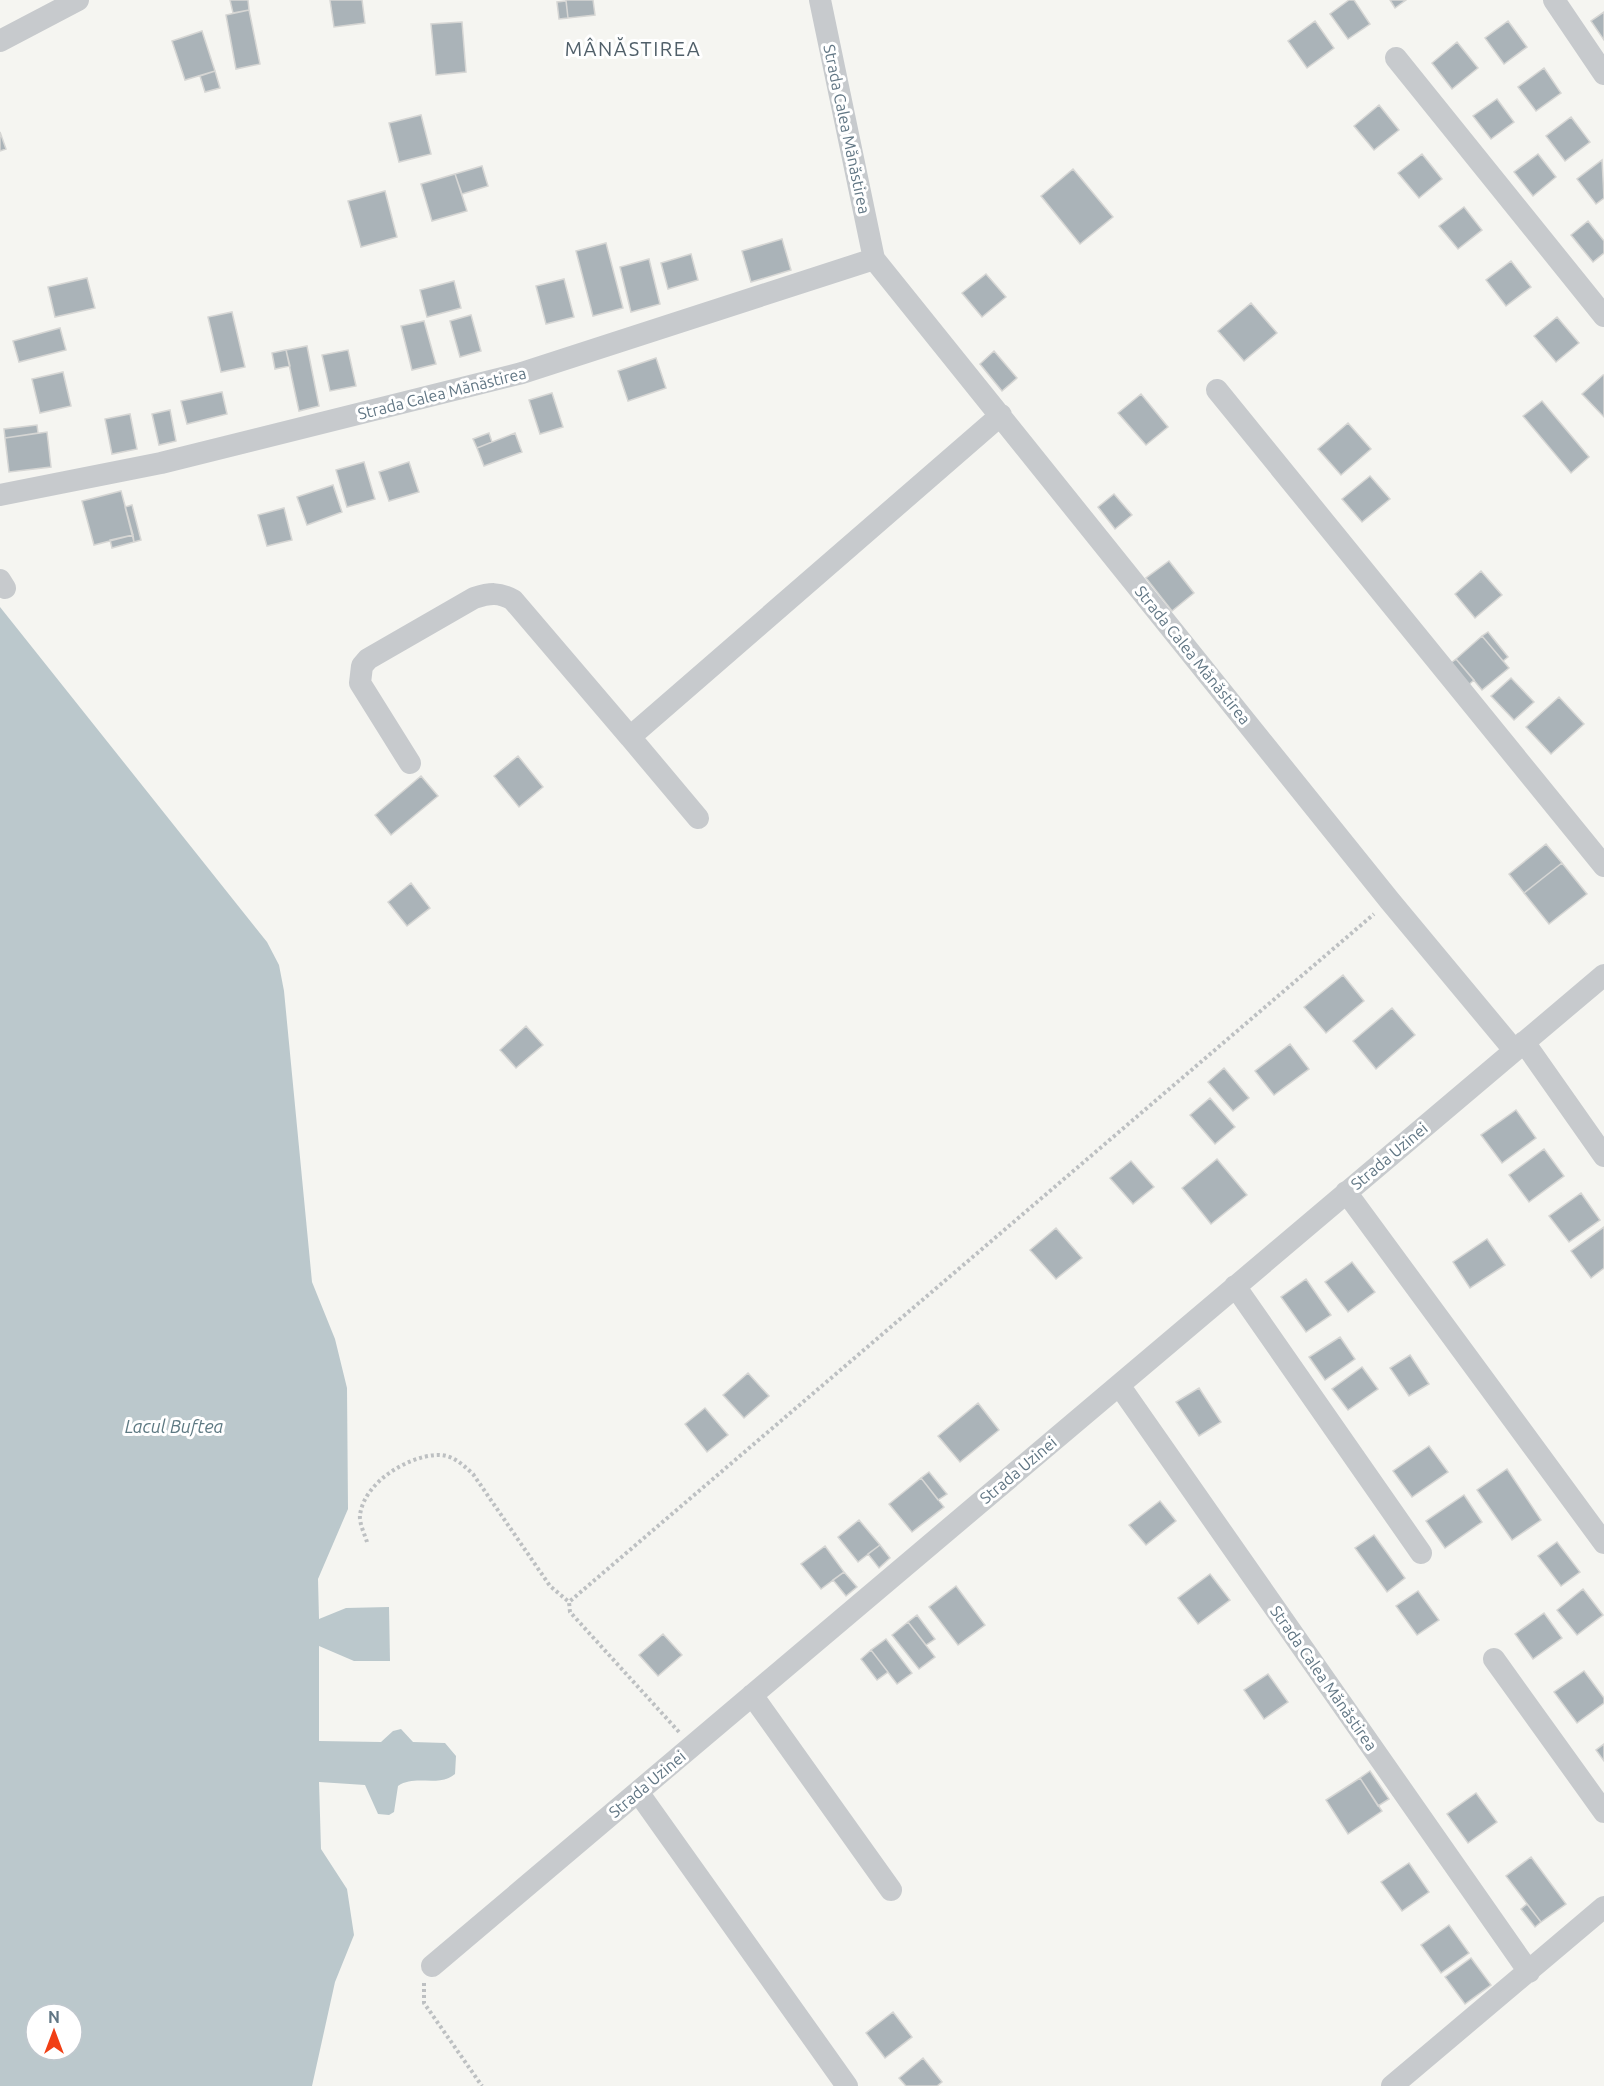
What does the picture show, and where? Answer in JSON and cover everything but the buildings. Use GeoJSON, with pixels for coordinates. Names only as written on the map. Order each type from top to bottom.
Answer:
{"type":"FeatureCollection","features":[{"type":"Feature","properties":{"kind":"street"},"geometry":{"type":"LineString","coordinates":[[0,41],[78,0]]}},
{"type":"Feature","properties":{"kind":"street","name":"Strada Calea Mănăstirea"},"geometry":{"type":"LineString","coordinates":[[820,0],[874,259],[1390,901],[1519,1046],[1604,1156]]}},
{"type":"Feature","properties":{"kind":"street"},"geometry":{"type":"LineString","coordinates":[[1554,0],[1604,74]]}},
{"type":"Feature","properties":{"kind":"street"},"geometry":{"type":"LineString","coordinates":[[1396,58],[1604,316]]}},
{"type":"Feature","properties":{"kind":"street","name":"Strada Calea Mănăstirea"},"geometry":{"type":"LineString","coordinates":[[0,495],[161,463],[522,373],[874,259]]}},
{"type":"Feature","properties":{"kind":"street"},"geometry":{"type":"LineString","coordinates":[[1217,390],[1604,866]]}},
{"type":"Feature","properties":{"kind":"street"},"geometry":{"type":"LineString","coordinates":[[630,737],[1001,415]]}},
{"type":"Feature","properties":{"kind":"street"},"geometry":{"type":"LineString","coordinates":[[410,763],[360,683],[362,666],[368,658],[474,598],[488,593],[502,594],[513,600],[698,818]]}},
{"type":"Feature","properties":{"kind":"street","name":"Strada Uzinei"},"geometry":{"type":"LineString","coordinates":[[432,1966],[1604,975]]}},
{"type":"Feature","properties":{"kind":"street"},"geometry":{"type":"LineString","coordinates":[[1346,1192],[1604,1543]]}},
{"type":"Feature","properties":{"kind":"street"},"geometry":{"type":"LineString","coordinates":[[1235,1286],[1421,1553]]}},
{"type":"Feature","properties":{"kind":"street","name":"Strada Calea Mănăstirea"},"geometry":{"type":"LineString","coordinates":[[1119,1385],[1529,1972]]}},
{"type":"Feature","properties":{"kind":"street"},"geometry":{"type":"LineString","coordinates":[[1494,1659],[1604,1812]]}},
{"type":"Feature","properties":{"kind":"street"},"geometry":{"type":"LineString","coordinates":[[752,1695],[891,1890]]}},
{"type":"Feature","properties":{"kind":"street"},"geometry":{"type":"LineString","coordinates":[[638,1792],[847,2086]]}},
{"type":"Feature","properties":{"kind":"street"},"geometry":{"type":"LineString","coordinates":[[1392,2086],[1604,1907]]}},
{"type":"Feature","properties":{"kind":"path"},"geometry":{"type":"LineString","coordinates":[[569,1602],[1390,901]]}},
{"type":"Feature","properties":{"kind":"path"},"geometry":{"type":"LineString","coordinates":[[367,1542],[359,1517],[367,1493],[384,1478],[411,1461],[438,1455],[457,1459],[473,1474],[550,1586],[569,1602],[570,1612],[692,1746]]}},
{"type":"Feature","properties":{"kind":"path"},"geometry":{"type":"LineString","coordinates":[[432,1966],[424,1983],[424,2003],[482,2086]]}},
{"type":"Feature","properties":{"kind":"water","name":"Lacul Buftea"},"geometry":{"type":"Polygon","coordinates":[[[0,607],[267,942],[279,965],[284,991],[312,1282],[335,1339],[347,1388],[348,1509],[318,1579],[319,1619],[346,1608],[389,1607],[390,1661],[354,1661],[319,1646],[319,1741],[381,1742],[393,1731],[401,1729],[413,1742],[445,1743],[456,1756],[455,1774],[448,1778],[434,1781],[412,1781],[398,1786],[394,1812],[389,1815],[378,1814],[365,1785],[319,1782],[321,1849],[347,1889],[354,1935],[335,1982],[312,2086],[0,2086],[0,607]]]}},
{"type":"Feature","properties":{"kind":"district","name":"MÂNĂSTIREA"},"geometry":{"type":"Point","coordinates":[633,48]}}]}
